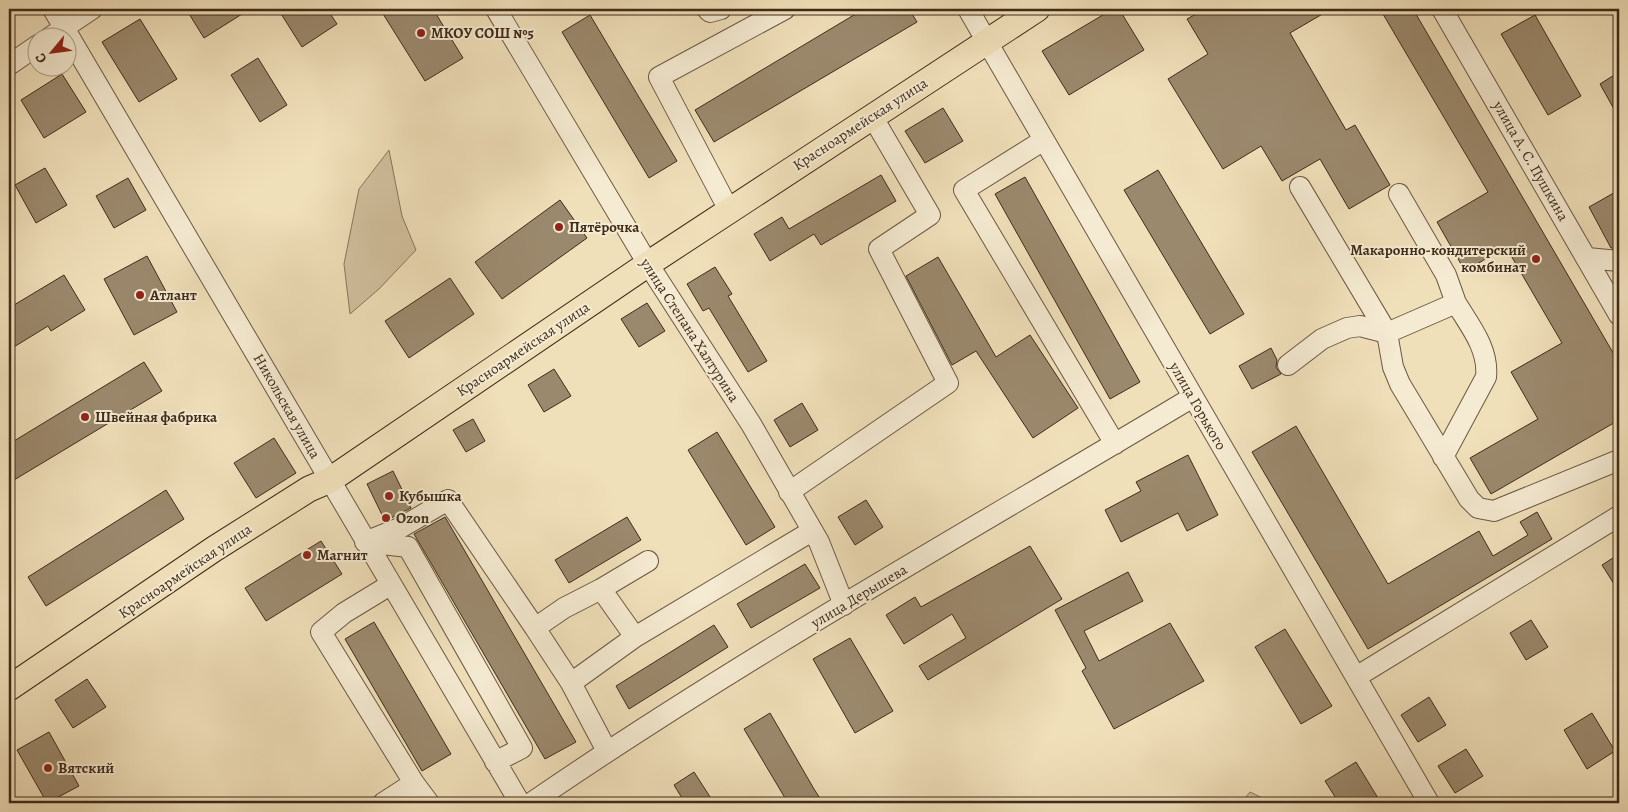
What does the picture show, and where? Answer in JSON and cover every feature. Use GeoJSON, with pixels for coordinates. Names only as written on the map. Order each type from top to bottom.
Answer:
{"type":"FeatureCollection","features":[{"type":"Feature","properties":{"kind":"main road","name":"Красноармейская улица"},"geometry":{"type":"LineString","coordinates":[[9,688],[214,549],[309,489],[330,480],[729,210],[1037,9]]}},
{"type":"Feature","properties":{"kind":"street","name":"Никольская улица"},"geometry":{"type":"LineString","coordinates":[[53,9],[56,28]]}},
{"type":"Feature","properties":{"kind":"street"},"geometry":{"type":"LineString","coordinates":[[63,28],[92,9]]}},
{"type":"Feature","properties":{"kind":"street","name":"улица Степана Халтурина"},"geometry":{"type":"LineString","coordinates":[[496,9],[648,264],[751,424],[819,542],[844,605]]}},
{"type":"Feature","properties":{"kind":"street"},"geometry":{"type":"LineString","coordinates":[[707,9],[710,12],[721,9]]}},
{"type":"Feature","properties":{"kind":"street"},"geometry":{"type":"LineString","coordinates":[[729,210],[659,77],[785,9]]}},
{"type":"Feature","properties":{"kind":"street","name":"улица Горького"},"geometry":{"type":"LineString","coordinates":[[968,9],[1430,803]]}},
{"type":"Feature","properties":{"kind":"street","name":"улица А. С. Пушкина"},"geometry":{"type":"LineString","coordinates":[[1442,9],[1619,315]]}},
{"type":"Feature","properties":{"kind":"street"},"geometry":{"type":"LineString","coordinates":[[9,65],[28,53]]}},
{"type":"Feature","properties":{"kind":"street","name":"Никольская улица"},"geometry":{"type":"LineString","coordinates":[[78,66],[330,480],[390,585],[520,803]]}},
{"type":"Feature","properties":{"kind":"street"},"geometry":{"type":"LineString","coordinates":[[789,492],[948,383],[880,249],[930,216],[872,116]]}},
{"type":"Feature","properties":{"kind":"street"},"geometry":{"type":"LineString","coordinates":[[1044,140],[964,190],[1115,444]]}},
{"type":"Feature","properties":{"kind":"street"},"geometry":{"type":"LineString","coordinates":[[1300,187],[1387,333],[1393,367],[1400,384],[1469,499],[1478,508],[1494,511],[1619,460]]}},
{"type":"Feature","properties":{"kind":"street"},"geometry":{"type":"LineString","coordinates":[[1399,194],[1446,275],[1456,303],[1483,349],[1487,365],[1486,377],[1444,457]]}},
{"type":"Feature","properties":{"kind":"street"},"geometry":{"type":"LineString","coordinates":[[1587,258],[1619,261]]}},
{"type":"Feature","properties":{"kind":"street"},"geometry":{"type":"LineString","coordinates":[[1288,365],[1322,340],[1347,328],[1360,326],[1387,333],[1456,303]]}},
{"type":"Feature","properties":{"kind":"street","name":"улица Дерышева"},"geometry":{"type":"LineString","coordinates":[[531,803],[607,751],[844,605],[1193,397]]}},
{"type":"Feature","properties":{"kind":"street"},"geometry":{"type":"LineString","coordinates":[[365,542],[402,527],[448,500],[572,683],[607,751]]}},
{"type":"Feature","properties":{"kind":"street"},"geometry":{"type":"LineString","coordinates":[[1356,677],[1619,516]]}},
{"type":"Feature","properties":{"kind":"street"},"geometry":{"type":"LineString","coordinates":[[572,683],[635,637],[812,531]]}},
{"type":"Feature","properties":{"kind":"street"},"geometry":{"type":"LineString","coordinates":[[365,542],[408,547],[522,748],[495,762]]}},
{"type":"Feature","properties":{"kind":"street"},"geometry":{"type":"LineString","coordinates":[[535,628],[564,608],[648,561]]}},
{"type":"Feature","properties":{"kind":"street"},"geometry":{"type":"LineString","coordinates":[[390,585],[344,613],[322,632],[414,783],[429,803]]}},
{"type":"Feature","properties":{"kind":"street"},"geometry":{"type":"LineString","coordinates":[[600,589],[635,637]]}},
{"type":"Feature","properties":{"kind":"street"},"geometry":{"type":"LineString","coordinates":[[383,803],[414,783]]}},
{"type":"Feature","properties":{"kind":"shaded area"},"geometry":{"type":"Polygon","coordinates":[[[389,150],[402,216],[416,250],[379,289],[350,314],[344,264],[359,189],[389,150]]]}},
{"type":"Feature","properties":{"kind":"shaded area"},"geometry":{"type":"Polygon","coordinates":[[[1250,792],[1273,803],[1241,803],[1250,792]]]}},
{"type":"Feature","properties":{"kind":"building"},"geometry":{"type":"Polygon","coordinates":[[[186,9],[250,9],[204,38],[186,9]]]}},
{"type":"Feature","properties":{"kind":"building"},"geometry":{"type":"Polygon","coordinates":[[[278,9],[327,9],[337,24],[302,47],[278,9]]]}},
{"type":"Feature","properties":{"kind":"building","name":"МКОУ СОШ №5"},"geometry":{"type":"Polygon","coordinates":[[[380,9],[433,9],[463,58],[425,81],[380,9]]]}},
{"type":"Feature","properties":{"kind":"building"},"geometry":{"type":"Polygon","coordinates":[[[864,9],[909,9],[917,22],[714,142],[695,110],[864,9]]]}},
{"type":"Feature","properties":{"kind":"building"},"geometry":{"type":"Polygon","coordinates":[[[1113,9],[1119,9],[1144,50],[1069,95],[1042,51],[1113,9]]]}},
{"type":"Feature","properties":{"kind":"building","name":"Макаронно-кондитерский комбинат"},"geometry":{"type":"Polygon","coordinates":[[[1205,9],[1331,9],[1290,33],[1346,130],[1355,125],[1390,185],[1349,209],[1320,159],[1282,181],[1261,146],[1223,169],[1168,79],[1208,54],[1187,19],[1205,9]]]}},
{"type":"Feature","properties":{"kind":"building","name":"Макаронно-кондитерский комбинат"},"geometry":{"type":"Polygon","coordinates":[[[1380,9],[1413,9],[1619,363],[1619,420],[1491,494],[1470,458],[1538,419],[1511,372],[1562,343],[1506,247],[1465,271],[1437,222],[1488,192],[1380,9]]]}},
{"type":"Feature","properties":{"kind":"building"},"geometry":{"type":"Polygon","coordinates":[[[590,15],[677,161],[649,178],[562,32],[590,15]]]}},
{"type":"Feature","properties":{"kind":"building"},"geometry":{"type":"Polygon","coordinates":[[[1535,15],[1581,96],[1548,115],[1501,34],[1535,15]]]}},
{"type":"Feature","properties":{"kind":"building"},"geometry":{"type":"Polygon","coordinates":[[[140,19],[177,79],[139,102],[102,42],[140,19]]]}},
{"type":"Feature","properties":{"kind":"building"},"geometry":{"type":"Polygon","coordinates":[[[258,58],[287,105],[260,122],[231,75],[258,58]]]}},
{"type":"Feature","properties":{"kind":"building"},"geometry":{"type":"Polygon","coordinates":[[[1619,72],[1619,118],[1600,84],[1619,72]]]}},
{"type":"Feature","properties":{"kind":"building"},"geometry":{"type":"Polygon","coordinates":[[[56,78],[65,78],[86,112],[44,138],[21,100],[56,78]]]}},
{"type":"Feature","properties":{"kind":"building"},"geometry":{"type":"Polygon","coordinates":[[[943,108],[963,141],[925,163],[905,131],[943,108]]]}},
{"type":"Feature","properties":{"kind":"building"},"geometry":{"type":"Polygon","coordinates":[[[45,168],[67,205],[36,223],[15,185],[45,168]]]}},
{"type":"Feature","properties":{"kind":"building"},"geometry":{"type":"Polygon","coordinates":[[[1158,170],[1244,314],[1210,334],[1124,190],[1158,170]]]}},
{"type":"Feature","properties":{"kind":"building"},"geometry":{"type":"Polygon","coordinates":[[[881,175],[896,201],[821,245],[814,234],[770,261],[754,234],[782,217],[789,229],[881,175]]]}},
{"type":"Feature","properties":{"kind":"building"},"geometry":{"type":"Polygon","coordinates":[[[1025,177],[1140,382],[1110,399],[995,194],[1025,177]]]}},
{"type":"Feature","properties":{"kind":"building"},"geometry":{"type":"Polygon","coordinates":[[[128,178],[146,210],[114,228],[96,196],[128,178]]]}},
{"type":"Feature","properties":{"kind":"building"},"geometry":{"type":"Polygon","coordinates":[[[1619,190],[1619,249],[1611,248],[1589,207],[1619,190]]]}},
{"type":"Feature","properties":{"kind":"building"},"geometry":{"type":"Polygon","coordinates":[[[560,200],[587,238],[502,299],[475,262],[560,200]]]}},
{"type":"Feature","properties":{"kind":"building","name":"Атлант"},"geometry":{"type":"Polygon","coordinates":[[[147,256],[177,312],[134,335],[104,279],[147,256]]]}},
{"type":"Feature","properties":{"kind":"building"},"geometry":{"type":"Polygon","coordinates":[[[938,257],[996,357],[1030,335],[1078,408],[1033,438],[976,351],[952,365],[906,276],[938,257]]]}},
{"type":"Feature","properties":{"kind":"building"},"geometry":{"type":"Polygon","coordinates":[[[715,267],[732,294],[728,296],[767,361],[748,372],[709,308],[703,311],[687,284],[715,267]]]}},
{"type":"Feature","properties":{"kind":"building"},"geometry":{"type":"Polygon","coordinates":[[[64,275],[85,310],[51,331],[48,326],[9,350],[9,308],[64,275]]]}},
{"type":"Feature","properties":{"kind":"building"},"geometry":{"type":"Polygon","coordinates":[[[450,278],[474,314],[409,358],[385,321],[450,278]]]}},
{"type":"Feature","properties":{"kind":"building"},"geometry":{"type":"Polygon","coordinates":[[[647,303],[665,331],[639,347],[621,319],[647,303]]]}},
{"type":"Feature","properties":{"kind":"building"},"geometry":{"type":"Polygon","coordinates":[[[1271,348],[1277,360],[1276,367],[1281,374],[1252,389],[1239,366],[1271,348]]]}},
{"type":"Feature","properties":{"kind":"building","name":"Швейная фабрика"},"geometry":{"type":"Polygon","coordinates":[[[144,362],[162,391],[9,483],[9,444],[144,362]]]}},
{"type":"Feature","properties":{"kind":"building"},"geometry":{"type":"Polygon","coordinates":[[[554,369],[571,396],[544,412],[528,385],[554,369]]]}},
{"type":"Feature","properties":{"kind":"building"},"geometry":{"type":"Polygon","coordinates":[[[802,403],[818,430],[790,447],[774,420],[802,403]]]}},
{"type":"Feature","properties":{"kind":"building"},"geometry":{"type":"Polygon","coordinates":[[[473,419],[485,441],[466,452],[453,430],[473,419]]]}},
{"type":"Feature","properties":{"kind":"building"},"geometry":{"type":"Polygon","coordinates":[[[1296,426],[1388,584],[1479,531],[1493,556],[1528,535],[1520,522],[1537,512],[1552,539],[1368,649],[1252,452],[1296,426]]]}},
{"type":"Feature","properties":{"kind":"building"},"geometry":{"type":"Polygon","coordinates":[[[717,432],[775,527],[746,545],[688,450],[717,432]]]}},
{"type":"Feature","properties":{"kind":"building"},"geometry":{"type":"Polygon","coordinates":[[[274,438],[296,473],[256,498],[234,463],[274,438]]]}},
{"type":"Feature","properties":{"kind":"building"},"geometry":{"type":"Polygon","coordinates":[[[1188,455],[1218,515],[1187,531],[1178,513],[1121,542],[1105,510],[1141,491],[1136,482],[1188,455]]]}},
{"type":"Feature","properties":{"kind":"building","name":"Кубышка"},"geometry":{"type":"Polygon","coordinates":[[[393,471],[411,508],[385,521],[367,484],[393,471]]]}},
{"type":"Feature","properties":{"kind":"building"},"geometry":{"type":"Polygon","coordinates":[[[166,490],[184,519],[46,606],[28,577],[166,490]]]}},
{"type":"Feature","properties":{"kind":"building"},"geometry":{"type":"Polygon","coordinates":[[[866,500],[883,527],[855,545],[838,517],[866,500]]]}},
{"type":"Feature","properties":{"kind":"building"},"geometry":{"type":"Polygon","coordinates":[[[445,517],[576,742],[545,759],[414,534],[445,517]]]}},
{"type":"Feature","properties":{"kind":"building"},"geometry":{"type":"Polygon","coordinates":[[[627,517],[641,540],[569,583],[555,560],[627,517]]]}},
{"type":"Feature","properties":{"kind":"building"},"geometry":{"type":"Polygon","coordinates":[[[321,541],[342,574],[266,621],[245,588],[321,541]]]}},
{"type":"Feature","properties":{"kind":"building"},"geometry":{"type":"Polygon","coordinates":[[[1030,546],[1062,599],[928,680],[919,666],[966,638],[952,614],[904,644],[886,615],[915,597],[921,607],[1030,546]]]}},
{"type":"Feature","properties":{"kind":"building"},"geometry":{"type":"Polygon","coordinates":[[[1619,554],[1619,592],[1602,565],[1619,554]]]}},
{"type":"Feature","properties":{"kind":"building"},"geometry":{"type":"Polygon","coordinates":[[[805,564],[820,588],[751,628],[737,604],[805,564]]]}},
{"type":"Feature","properties":{"kind":"building"},"geometry":{"type":"Polygon","coordinates":[[[1128,572],[1143,601],[1084,631],[1099,661],[1170,623],[1204,681],[1114,729],[1082,671],[1086,668],[1055,610],[1128,572]]]}},
{"type":"Feature","properties":{"kind":"building"},"geometry":{"type":"Polygon","coordinates":[[[1531,620],[1548,647],[1526,660],[1510,633],[1531,620]]]}},
{"type":"Feature","properties":{"kind":"building"},"geometry":{"type":"Polygon","coordinates":[[[374,622],[451,754],[422,771],[345,639],[374,622]]]}},
{"type":"Feature","properties":{"kind":"building"},"geometry":{"type":"Polygon","coordinates":[[[714,625],[728,647],[629,709],[616,686],[714,625]]]}},
{"type":"Feature","properties":{"kind":"building"},"geometry":{"type":"Polygon","coordinates":[[[1285,629],[1332,706],[1301,724],[1255,647],[1285,629]]]}},
{"type":"Feature","properties":{"kind":"building"},"geometry":{"type":"Polygon","coordinates":[[[850,638],[893,711],[855,733],[813,659],[850,638]]]}},
{"type":"Feature","properties":{"kind":"building"},"geometry":{"type":"Polygon","coordinates":[[[87,679],[106,707],[73,728],[55,700],[87,679]]]}},
{"type":"Feature","properties":{"kind":"building"},"geometry":{"type":"Polygon","coordinates":[[[1429,697],[1446,725],[1418,742],[1401,715],[1429,697]]]}},
{"type":"Feature","properties":{"kind":"building"},"geometry":{"type":"Polygon","coordinates":[[[770,713],[823,803],[788,803],[744,729],[770,713]]]}},
{"type":"Feature","properties":{"kind":"building"},"geometry":{"type":"Polygon","coordinates":[[[1592,713],[1615,751],[1587,769],[1564,730],[1592,713]]]}},
{"type":"Feature","properties":{"kind":"building","name":"Вятский"},"geometry":{"type":"Polygon","coordinates":[[[49,732],[79,786],[47,803],[17,750],[49,732]]]}},
{"type":"Feature","properties":{"kind":"building"},"geometry":{"type":"Polygon","coordinates":[[[1466,749],[1483,776],[1455,793],[1438,766],[1466,749]]]}},
{"type":"Feature","properties":{"kind":"building"},"geometry":{"type":"Polygon","coordinates":[[[1356,762],[1381,803],[1339,803],[1325,781],[1356,762]]]}},
{"type":"Feature","properties":{"kind":"building"},"geometry":{"type":"Polygon","coordinates":[[[694,772],[714,803],[685,803],[674,785],[694,772]]]}},
{"type":"Feature","properties":{"kind":"place","name":"МКОУ СОШ №5"},"geometry":{"type":"Point","coordinates":[421,33]}},
{"type":"Feature","properties":{"kind":"place","name":"Пятёрочка"},"geometry":{"type":"Point","coordinates":[559,227]}},
{"type":"Feature","properties":{"kind":"place","name":"Макаронно-кондитерский комбинат"},"geometry":{"type":"Point","coordinates":[1536,259]}},
{"type":"Feature","properties":{"kind":"place","name":"Атлант"},"geometry":{"type":"Point","coordinates":[140,295]}},
{"type":"Feature","properties":{"kind":"place","name":"Швейная фабрика"},"geometry":{"type":"Point","coordinates":[85,417]}},
{"type":"Feature","properties":{"kind":"place","name":"Кубышка"},"geometry":{"type":"Point","coordinates":[389,496]}},
{"type":"Feature","properties":{"kind":"place","name":"Ozon"},"geometry":{"type":"Point","coordinates":[386,518]}},
{"type":"Feature","properties":{"kind":"place","name":"Магнит"},"geometry":{"type":"Point","coordinates":[307,555]}},
{"type":"Feature","properties":{"kind":"place","name":"Вятский"},"geometry":{"type":"Point","coordinates":[48,768]}}]}
